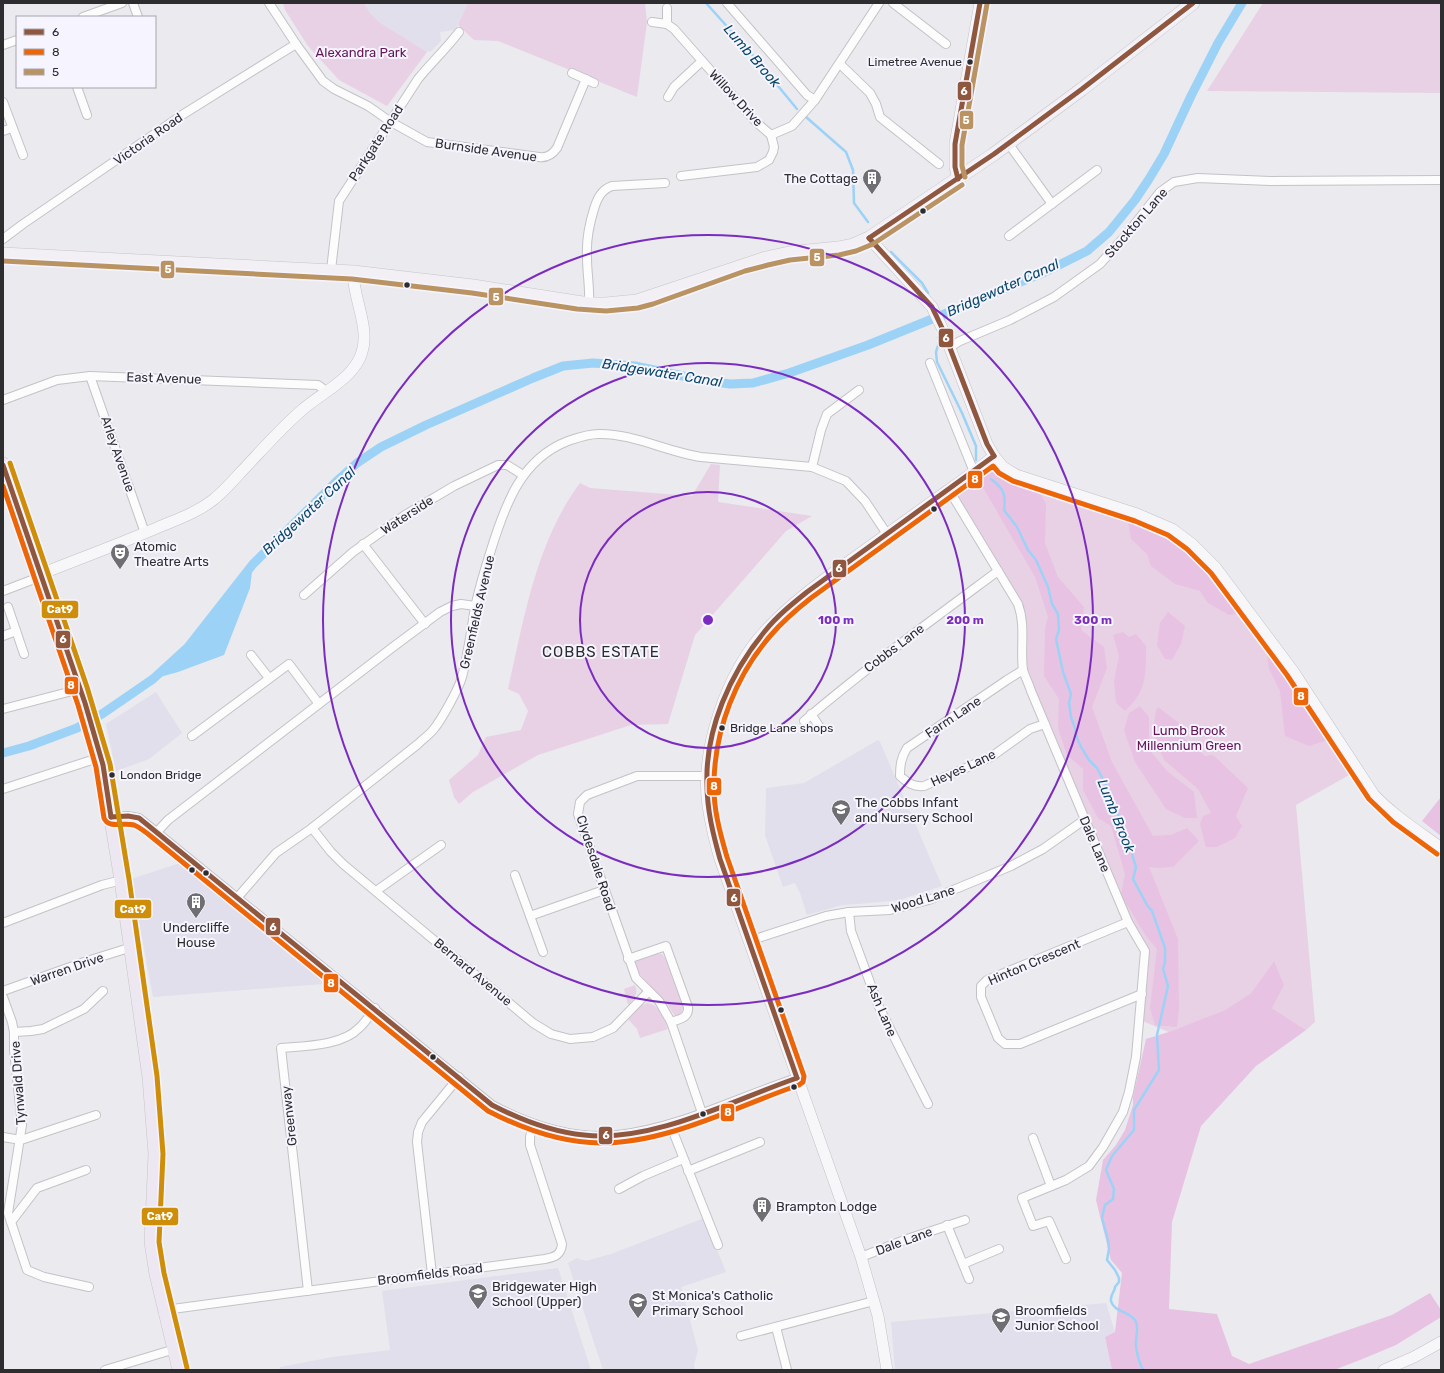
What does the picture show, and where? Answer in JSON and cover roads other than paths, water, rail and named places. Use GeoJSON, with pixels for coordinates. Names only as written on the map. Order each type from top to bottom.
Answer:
{"type":"FeatureCollection","features":[{"type":"Feature","properties":{"kind":"highway"},"geometry":{"type":"LineString","coordinates":[[3,465],[80,688],[101,757],[122,880],[150,1077],[156,1140],[152,1242],[165,1310],[180,1370]]}},
{"type":"Feature","properties":{"kind":"main road"},"geometry":{"type":"LineString","coordinates":[[3,254],[331,270],[451,283],[589,304],[637,301],[766,258],[789,253],[838,248],[853,245],[869,238],[958,179],[1008,143],[1193,3]]}},
{"type":"Feature","properties":{"kind":"street"},"geometry":{"type":"LineString","coordinates":[[86,16],[122,3]]}},
{"type":"Feature","properties":{"kind":"street"},"geometry":{"type":"LineString","coordinates":[[133,3],[138,16]]}},
{"type":"Feature","properties":{"kind":"street","name":"Burnside Avenue"},"geometry":{"type":"LineString","coordinates":[[269,3],[296,44],[323,80],[334,89],[368,106],[391,122],[427,142],[543,158],[551,155],[557,148],[586,79]]}},
{"type":"Feature","properties":{"kind":"street"},"geometry":{"type":"LineString","coordinates":[[728,3],[807,95],[815,100]]}},
{"type":"Feature","properties":{"kind":"street"},"geometry":{"type":"LineString","coordinates":[[681,176],[757,168],[769,160],[774,147],[771,135],[792,126],[815,100],[879,3]]}},
{"type":"Feature","properties":{"kind":"street"},"geometry":{"type":"LineString","coordinates":[[894,3],[946,44]]}},
{"type":"Feature","properties":{"kind":"street"},"geometry":{"type":"LineString","coordinates":[[958,179],[954,160],[955,140],[980,3]]}},
{"type":"Feature","properties":{"kind":"street"},"geometry":{"type":"LineString","coordinates":[[652,22],[667,24],[667,8]]}},
{"type":"Feature","properties":{"kind":"street","name":"Willow Drive"},"geometry":{"type":"LineString","coordinates":[[667,24],[674,29],[756,122],[771,135]]}},
{"type":"Feature","properties":{"kind":"street","name":"Parkgate Road"},"geometry":{"type":"LineString","coordinates":[[331,270],[339,201],[418,79],[459,32]]}},
{"type":"Feature","properties":{"kind":"street"},"geometry":{"type":"LineString","coordinates":[[3,45],[16,40]]}},
{"type":"Feature","properties":{"kind":"street","name":"Victoria Road"},"geometry":{"type":"LineString","coordinates":[[3,239],[182,115],[296,44]]}},
{"type":"Feature","properties":{"kind":"street","name":"Willow Drive"},"geometry":{"type":"LineString","coordinates":[[668,97],[674,87],[702,61]]}},
{"type":"Feature","properties":{"kind":"street"},"geometry":{"type":"LineString","coordinates":[[840,64],[870,92],[880,117],[939,164]]}},
{"type":"Feature","properties":{"kind":"street"},"geometry":{"type":"LineString","coordinates":[[572,73],[594,82]]}},
{"type":"Feature","properties":{"kind":"street"},"geometry":{"type":"LineString","coordinates":[[77,88],[87,115]]}},
{"type":"Feature","properties":{"kind":"street"},"geometry":{"type":"LineString","coordinates":[[3,102],[23,155]]}},
{"type":"Feature","properties":{"kind":"street"},"geometry":{"type":"LineString","coordinates":[[3,131],[12,128]]}},
{"type":"Feature","properties":{"kind":"street"},"geometry":{"type":"LineString","coordinates":[[1008,143],[1052,204]]}},
{"type":"Feature","properties":{"kind":"street"},"geometry":{"type":"LineString","coordinates":[[1009,236],[1098,170]]}},
{"type":"Feature","properties":{"kind":"street","name":"Stockton Lane"},"geometry":{"type":"LineString","coordinates":[[950,347],[960,341],[1010,320],[1054,297],[1100,264],[1127,234],[1160,192],[1174,182],[1198,178],[1270,182],[1441,180]]}},
{"type":"Feature","properties":{"kind":"street"},"geometry":{"type":"LineString","coordinates":[[589,304],[590,288],[587,240],[589,226],[601,194],[612,186],[665,183]]}},
{"type":"Feature","properties":{"kind":"street"},"geometry":{"type":"LineString","coordinates":[[869,238],[879,251],[928,302],[950,347],[988,444],[994,456],[1003,467],[1016,475],[1142,516],[1172,529],[1192,544],[1216,568],[1289,666],[1374,795],[1384,806],[1441,848]]}},
{"type":"Feature","properties":{"kind":"street"},"geometry":{"type":"LineString","coordinates":[[3,591],[37,578],[46,572],[195,512],[214,499],[279,431],[302,410],[346,376],[360,360],[364,342],[363,328],[354,289],[353,272]]}},
{"type":"Feature","properties":{"kind":"street"},"geometry":{"type":"LineString","coordinates":[[930,362],[974,472]]}},
{"type":"Feature","properties":{"kind":"street","name":"East Avenue"},"geometry":{"type":"LineString","coordinates":[[3,400],[57,380],[90,376],[318,385],[326,391]]}},
{"type":"Feature","properties":{"kind":"street","name":"Arley Avenue"},"geometry":{"type":"LineString","coordinates":[[90,376],[145,533]]}},
{"type":"Feature","properties":{"kind":"street"},"geometry":{"type":"LineString","coordinates":[[812,467],[820,430],[828,414],[858,390]]}},
{"type":"Feature","properties":{"kind":"street","name":"Greenfields Avenue"},"geometry":{"type":"LineString","coordinates":[[237,898],[276,853],[312,828],[418,744],[433,730],[462,678],[475,606],[500,520],[523,475],[540,457],[556,446],[575,439],[596,434],[617,435],[700,458],[812,467],[846,481],[865,501],[887,534]]}},
{"type":"Feature","properties":{"kind":"street"},"geometry":{"type":"LineString","coordinates":[[887,1370],[874,1301],[861,1257],[720,859],[714,838],[708,805],[707,776],[712,737],[722,704],[734,677],[765,631],[807,592],[994,456]]}},
{"type":"Feature","properties":{"kind":"street","name":"Waterside"},"geometry":{"type":"LineString","coordinates":[[304,595],[363,544],[405,515],[454,486],[498,465],[507,465],[523,475]]}},
{"type":"Feature","properties":{"kind":"street","name":"Dale Lane"},"geometry":{"type":"LineString","coordinates":[[949,490],[1018,604],[1021,613],[1024,670],[1084,820],[1128,922],[1145,951],[1136,1057],[1129,1092],[1121,1116],[1103,1147],[1089,1166],[1076,1175],[1022,1198],[1033,1226],[1049,1221],[1066,1259]]}},
{"type":"Feature","properties":{"kind":"street"},"geometry":{"type":"LineString","coordinates":[[363,544],[424,624]]}},
{"type":"Feature","properties":{"kind":"street","name":"Cobbs Lane"},"geometry":{"type":"LineString","coordinates":[[804,721],[894,647],[998,571]]}},
{"type":"Feature","properties":{"kind":"street"},"geometry":{"type":"LineString","coordinates":[[157,832],[168,820],[440,612],[452,606],[461,604],[475,606]]}},
{"type":"Feature","properties":{"kind":"street"},"geometry":{"type":"LineString","coordinates":[[8,607],[24,654]]}},
{"type":"Feature","properties":{"kind":"street"},"geometry":{"type":"LineString","coordinates":[[3,636],[16,631]]}},
{"type":"Feature","properties":{"kind":"street"},"geometry":{"type":"LineString","coordinates":[[251,654],[269,678]]}},
{"type":"Feature","properties":{"kind":"street"},"geometry":{"type":"LineString","coordinates":[[192,736],[289,664],[319,704]]}},
{"type":"Feature","properties":{"kind":"street","name":"Farm Lane"},"geometry":{"type":"LineString","coordinates":[[900,776],[900,764],[907,748],[1024,670]]}},
{"type":"Feature","properties":{"kind":"street"},"geometry":{"type":"LineString","coordinates":[[3,709],[80,688]]}},
{"type":"Feature","properties":{"kind":"street"},"geometry":{"type":"LineString","coordinates":[[812,714],[821,729]]}},
{"type":"Feature","properties":{"kind":"street","name":"Heyes Lane"},"geometry":{"type":"LineString","coordinates":[[900,776],[910,785],[918,787],[924,786],[991,757],[1030,729],[1045,724]]}},
{"type":"Feature","properties":{"kind":"street"},"geometry":{"type":"LineString","coordinates":[[3,789],[101,757]]}},
{"type":"Feature","properties":{"kind":"street","name":"Clydesdale Road"},"geometry":{"type":"LineString","coordinates":[[702,1113],[671,1022],[659,1001],[636,978],[628,959],[578,814],[580,802],[587,795],[637,776],[707,776]]}},
{"type":"Feature","properties":{"kind":"street"},"geometry":{"type":"LineString","coordinates":[[111,817],[128,816],[139,818],[375,1008],[492,1105],[533,1124],[559,1131],[587,1135],[609,1135],[648,1130],[702,1113],[797,1078]]}},
{"type":"Feature","properties":{"kind":"street","name":"Wood Lane"},"geometry":{"type":"LineString","coordinates":[[749,941],[826,916],[849,912],[890,910],[941,895],[1011,866],[1043,849],[1084,820]]}},
{"type":"Feature","properties":{"kind":"street","name":"Bernard Avenue"},"geometry":{"type":"LineString","coordinates":[[312,828],[331,852],[343,864],[533,1023],[552,1034],[570,1039],[592,1037],[613,1028],[649,991]]}},
{"type":"Feature","properties":{"kind":"street"},"geometry":{"type":"LineString","coordinates":[[376,891],[441,845]]}},
{"type":"Feature","properties":{"kind":"street"},"geometry":{"type":"LineString","coordinates":[[515,875],[543,952]]}},
{"type":"Feature","properties":{"kind":"street"},"geometry":{"type":"LineString","coordinates":[[3,923],[102,885],[122,880]]}},
{"type":"Feature","properties":{"kind":"street"},"geometry":{"type":"LineString","coordinates":[[530,916],[604,890]]}},
{"type":"Feature","properties":{"kind":"street","name":"Ash Lane"},"geometry":{"type":"LineString","coordinates":[[849,912],[851,931],[879,1007],[928,1104]]}},
{"type":"Feature","properties":{"kind":"street","name":"Hinton Crescent"},"geometry":{"type":"LineString","coordinates":[[1128,922],[987,980],[981,986],[981,997],[998,1038],[1005,1044],[1020,1044],[1142,994]]}},
{"type":"Feature","properties":{"kind":"street"},"geometry":{"type":"LineString","coordinates":[[628,959],[666,946],[688,1007],[686,1017],[671,1022]]}},
{"type":"Feature","properties":{"kind":"street","name":"Warren Drive"},"geometry":{"type":"LineString","coordinates":[[3,991],[87,961],[132,947]]}},
{"type":"Feature","properties":{"kind":"street"},"geometry":{"type":"LineString","coordinates":[[14,1032],[43,1029],[84,1009],[103,991]]}},
{"type":"Feature","properties":{"kind":"street","name":"Tynwald Drive"},"geometry":{"type":"LineString","coordinates":[[3,997],[14,1032],[14,1050],[22,1125],[21,1140],[8,1213],[27,1270],[44,1276],[89,1287]]}},
{"type":"Feature","properties":{"kind":"street","name":"Greenway"},"geometry":{"type":"LineString","coordinates":[[308,1291],[281,1048],[322,1044],[343,1039],[359,1029],[375,1008]]}},
{"type":"Feature","properties":{"kind":"street"},"geometry":{"type":"LineString","coordinates":[[432,1274],[417,1142],[418,1132],[422,1122],[459,1077]]}},
{"type":"Feature","properties":{"kind":"street"},"geometry":{"type":"LineString","coordinates":[[3,1137],[21,1140],[96,1116]]}},
{"type":"Feature","properties":{"kind":"street","name":"Broomfields Road"},"geometry":{"type":"LineString","coordinates":[[165,1310],[545,1259],[556,1256],[560,1252],[562,1246],[530,1145],[533,1124]]}},
{"type":"Feature","properties":{"kind":"street"},"geometry":{"type":"LineString","coordinates":[[670,1124],[718,1244]]}},
{"type":"Feature","properties":{"kind":"street"},"geometry":{"type":"LineString","coordinates":[[1033,1138],[1051,1186]]}},
{"type":"Feature","properties":{"kind":"street"},"geometry":{"type":"LineString","coordinates":[[688,1171],[760,1142]]}},
{"type":"Feature","properties":{"kind":"street"},"geometry":{"type":"LineString","coordinates":[[619,1189],[643,1176],[683,1159]]}},
{"type":"Feature","properties":{"kind":"street"},"geometry":{"type":"LineString","coordinates":[[11,1222],[37,1188],[86,1170]]}},
{"type":"Feature","properties":{"kind":"street","name":"Dale Lane"},"geometry":{"type":"LineString","coordinates":[[861,1257],[947,1225],[965,1220]]}},
{"type":"Feature","properties":{"kind":"street","name":"Dale Lane"},"geometry":{"type":"LineString","coordinates":[[947,1225],[969,1279]]}},
{"type":"Feature","properties":{"kind":"street"},"geometry":{"type":"LineString","coordinates":[[963,1264],[999,1249]]}},
{"type":"Feature","properties":{"kind":"street"},"geometry":{"type":"LineString","coordinates":[[741,1336],[874,1301]]}},
{"type":"Feature","properties":{"kind":"street"},"geometry":{"type":"LineString","coordinates":[[776,1327],[788,1370]]}},
{"type":"Feature","properties":{"kind":"street"},"geometry":{"type":"LineString","coordinates":[[1384,1370],[1414,1357],[1441,1342]]}},
{"type":"Feature","properties":{"kind":"street"},"geometry":{"type":"LineString","coordinates":[[105,1370],[175,1349]]}},
{"type":"Feature","properties":{"kind":"water"},"geometry":{"type":"Polygon","coordinates":[[[253,564],[250,588],[224,655],[178,672],[153,679],[188,647],[253,564]]]}},
{"type":"Feature","properties":{"kind":"waterway","name":"Lumb Brook"},"geometry":{"type":"LineString","coordinates":[[706,3],[750,52],[797,109]]}},
{"type":"Feature","properties":{"kind":"waterway","name":"Bridgewater Canal"},"geometry":{"type":"LineString","coordinates":[[3,753],[29,746],[77,728],[102,714],[153,679],[188,647],[253,564],[339,479],[357,463],[381,447],[426,425],[563,366],[593,363],[635,366],[707,381],[730,384],[753,383],[789,373],[868,345],[1047,271],[1087,251],[1109,232],[1135,200],[1149,179],[1164,154],[1218,43],[1242,3]]}},
{"type":"Feature","properties":{"kind":"waterway","name":"Lumb Brook"},"geometry":{"type":"LineString","coordinates":[[806,117],[846,152],[853,170],[854,203],[868,222]]}},
{"type":"Feature","properties":{"kind":"waterway"},"geometry":{"type":"LineString","coordinates":[[891,252],[922,283],[928,293]]}},
{"type":"Feature","properties":{"kind":"waterway","name":"Lumb Brook"},"geometry":{"type":"LineString","coordinates":[[938,337],[939,342],[936,352],[937,362],[976,446],[976,460]]}},
{"type":"Feature","properties":{"kind":"waterway","name":"Lumb Brook"},"geometry":{"type":"LineString","coordinates":[[991,479],[1003,492],[1005,500],[1004,510],[1017,527],[1028,550],[1036,560],[1048,587],[1052,604],[1058,614],[1059,630],[1056,639],[1063,672],[1071,694],[1069,703],[1077,738],[1089,760],[1097,768],[1106,785],[1108,797],[1120,818],[1123,829],[1131,844],[1136,867],[1133,879],[1147,905],[1152,911],[1165,948],[1165,962],[1163,969],[1168,986],[1157,1035],[1159,1070],[1134,1110],[1134,1130],[1112,1156],[1106,1170],[1114,1189],[1113,1199],[1105,1205],[1102,1218],[1108,1240],[1109,1249],[1107,1260],[1119,1278],[1119,1282],[1115,1287],[1111,1301],[1115,1308],[1134,1318],[1136,1322],[1136,1349],[1143,1370]]}},
{"type":"Feature","properties":{"kind":"place","name":"Limetree Avenue"},"geometry":{"type":"Point","coordinates":[970,62]}},
{"type":"Feature","properties":{"kind":"place","name":"The Cottage"},"geometry":{"type":"Point","coordinates":[872,195]}},
{"type":"Feature","properties":{"kind":"place","name":"Atomic Theatre Arts"},"geometry":{"type":"Point","coordinates":[120,570]}},
{"type":"Feature","properties":{"kind":"place","name":"Bridge Lane shops"},"geometry":{"type":"Point","coordinates":[722,728]}},
{"type":"Feature","properties":{"kind":"place","name":"London Bridge"},"geometry":{"type":"Point","coordinates":[112,775]}},
{"type":"Feature","properties":{"kind":"place","name":"The Cobbs Infant and Nursery School"},"geometry":{"type":"Point","coordinates":[841,826]}},
{"type":"Feature","properties":{"kind":"place","name":"Undercliffe House"},"geometry":{"type":"Point","coordinates":[196,919]}},
{"type":"Feature","properties":{"kind":"place","name":"Brampton Lodge"},"geometry":{"type":"Point","coordinates":[762,1223]}},
{"type":"Feature","properties":{"kind":"place","name":"Bridgewater High School (Upper)"},"geometry":{"type":"Point","coordinates":[478,1310]}},
{"type":"Feature","properties":{"kind":"place","name":"St Monica's Catholic Primary School"},"geometry":{"type":"Point","coordinates":[638,1319]}},
{"type":"Feature","properties":{"kind":"place","name":"Broomfields Junior School"},"geometry":{"type":"Point","coordinates":[1001,1334]}},
{"type":"Feature","properties":{"kind":"district","name":"COBBS ESTATE"},"geometry":{"type":"Point","coordinates":[601,652]}},
{"type":"Feature","properties":{"kind":"park label","name":"Alexandra Park"},"geometry":{"type":"Point","coordinates":[361,52]}},
{"type":"Feature","properties":{"kind":"park label","name":"Lumb Brook Millennium Green"},"geometry":{"type":"Point","coordinates":[1189,738]}}]}
